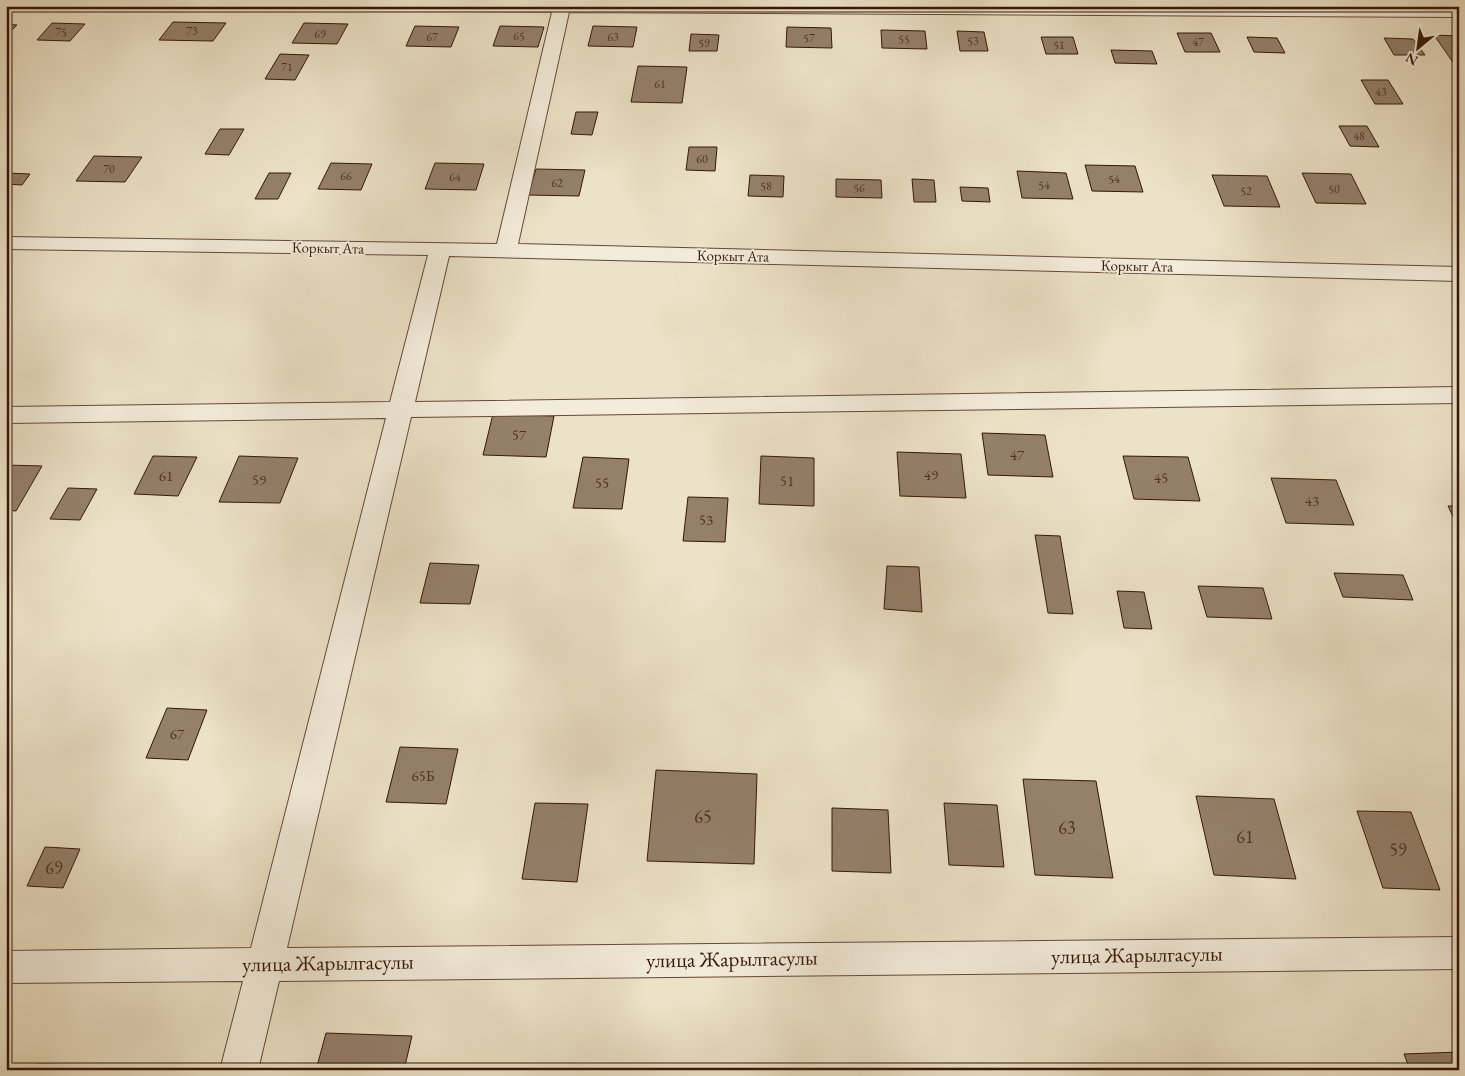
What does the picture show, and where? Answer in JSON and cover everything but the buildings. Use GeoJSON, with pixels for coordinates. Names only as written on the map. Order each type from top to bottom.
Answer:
{"type":"FeatureCollection","features":[{"type":"Feature","properties":{"kind":"street"},"geometry":{"type":"LineString","coordinates":[[473,6],[1459,12]]}},
{"type":"Feature","properties":{"kind":"street"},"geometry":{"type":"LineString","coordinates":[[506,251],[562,6]]}},
{"type":"Feature","properties":{"kind":"street","name":"Коркыт Ата"},"geometry":{"type":"LineString","coordinates":[[6,243],[440,249],[1459,274]]}},
{"type":"Feature","properties":{"kind":"street"},"geometry":{"type":"LineString","coordinates":[[239,1070],[440,249]]}},
{"type":"Feature","properties":{"kind":"street"},"geometry":{"type":"LineString","coordinates":[[6,415],[1459,395]]}},
{"type":"Feature","properties":{"kind":"street","name":"улица Жарылгасулы"},"geometry":{"type":"LineString","coordinates":[[6,967],[1459,953]]}}]}
